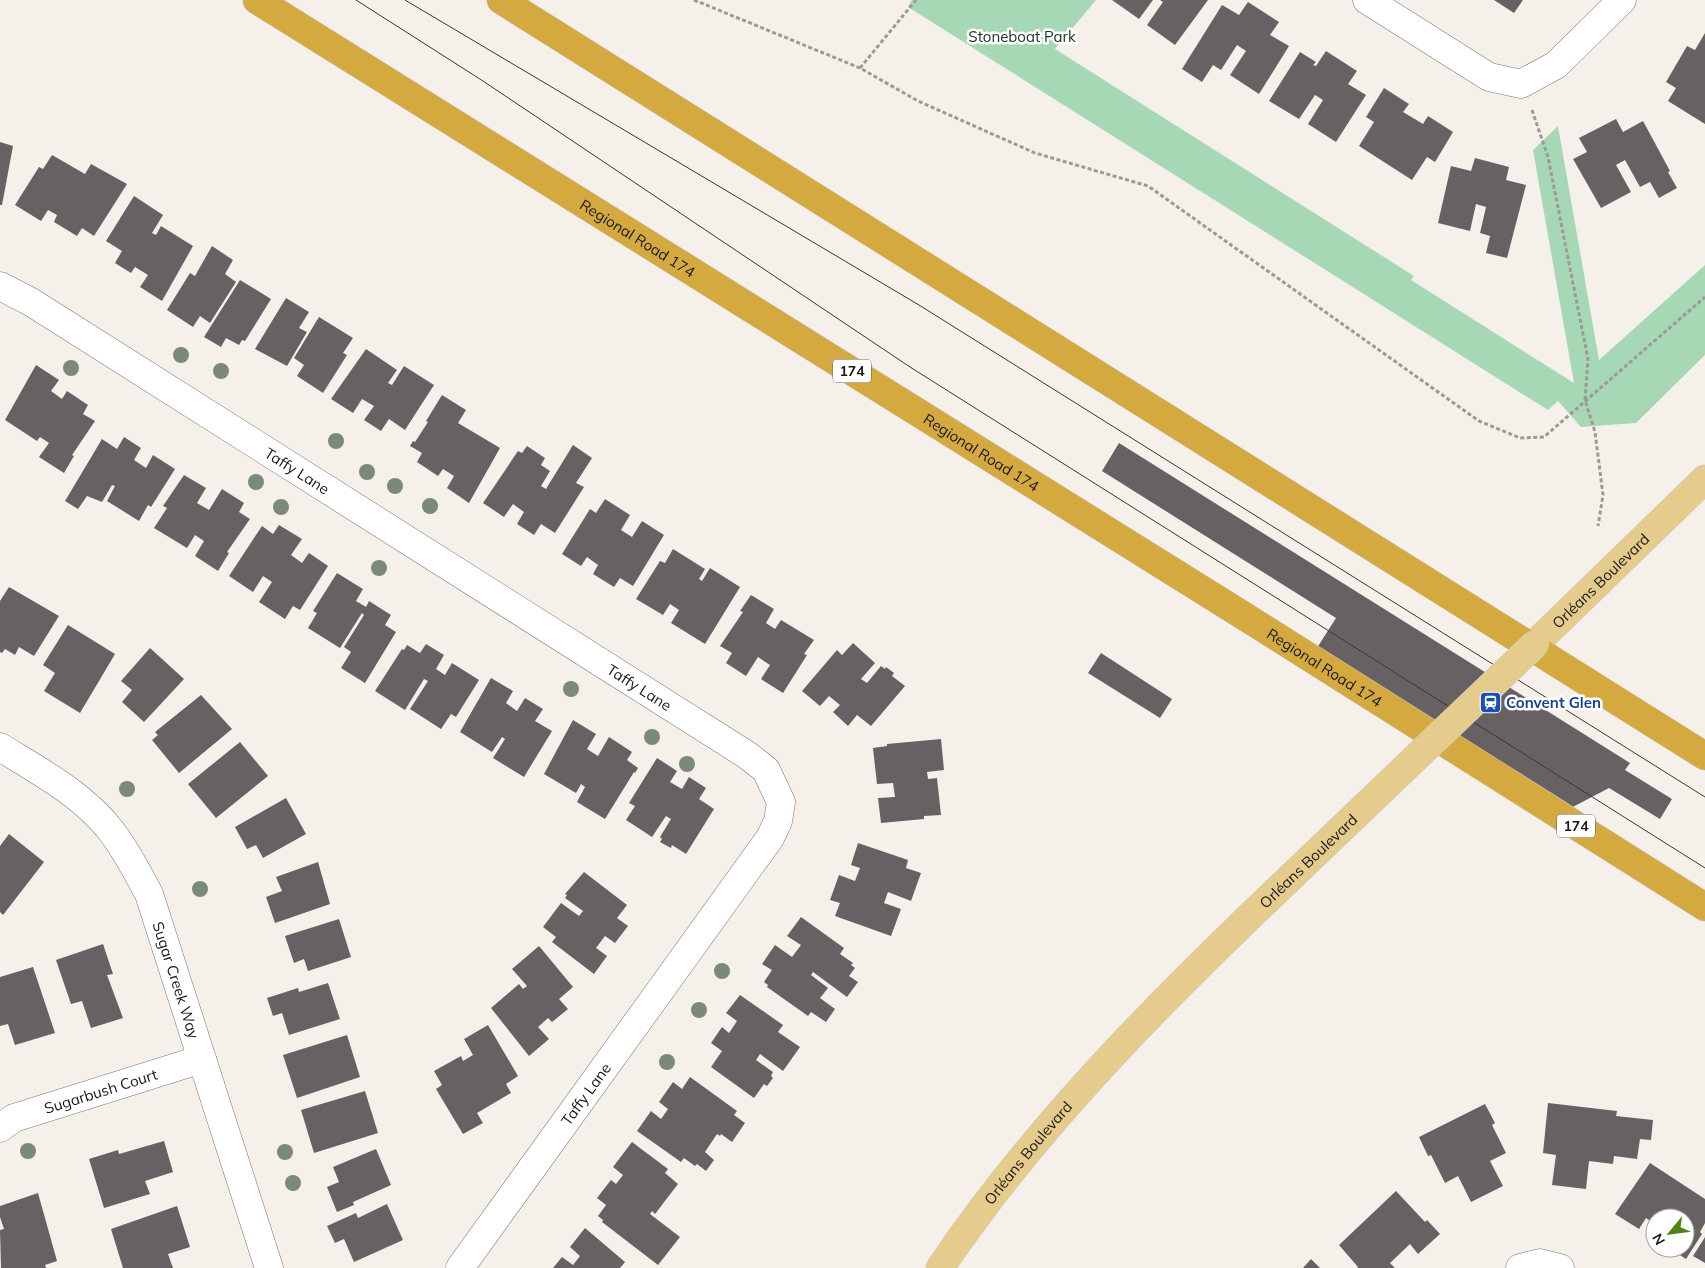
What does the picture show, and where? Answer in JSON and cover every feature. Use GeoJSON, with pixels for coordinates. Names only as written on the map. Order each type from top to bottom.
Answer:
{"type":"FeatureCollection","features":[{"type":"Feature","properties":{"kind":"highway","name":"Regional Road 174"},"geometry":{"type":"LineString","coordinates":[[257,0],[1244,616],[1705,907]]}},
{"type":"Feature","properties":{"kind":"highway"},"geometry":{"type":"LineString","coordinates":[[501,0],[1705,756]]}},
{"type":"Feature","properties":{"kind":"main road","name":"Orléans Boulevard"},"geometry":{"type":"LineString","coordinates":[[940,1268],[1014,1166],[1091,1078],[1216,949],[1593,589],[1705,479]]}},
{"type":"Feature","properties":{"kind":"street"},"geometry":{"type":"LineString","coordinates":[[1367,0],[1489,77],[1521,84],[1556,64],[1622,0]]}},
{"type":"Feature","properties":{"kind":"street","name":"Taffy Lane"},"geometry":{"type":"LineString","coordinates":[[0,286],[65,324],[747,755],[766,770],[780,802],[778,820],[770,838],[460,1268]]}},
{"type":"Feature","properties":{"kind":"street","name":"Sugar Creek Way"},"geometry":{"type":"LineString","coordinates":[[0,747],[83,802],[111,830],[132,861],[149,894],[269,1268]]}},
{"type":"Feature","properties":{"kind":"street","name":"Sugarbush Court"},"geometry":{"type":"LineString","coordinates":[[0,1128],[14,1118],[202,1059]]}},
{"type":"Feature","properties":{"kind":"street"},"geometry":{"type":"LineString","coordinates":[[1520,1268],[1540,1263],[1560,1268]]}},
{"type":"Feature","properties":{"kind":"path"},"geometry":{"type":"LineString","coordinates":[[694,0],[860,68],[918,101],[1035,153],[1148,186],[1479,421],[1520,438],[1544,437],[1705,297]]}},
{"type":"Feature","properties":{"kind":"path"},"geometry":{"type":"LineString","coordinates":[[860,68],[916,0]]}},
{"type":"Feature","properties":{"kind":"path"},"geometry":{"type":"LineString","coordinates":[[1521,84],[1538,124],[1548,157],[1588,359],[1585,400],[1595,432],[1603,495],[1598,526]]}},
{"type":"Feature","properties":{"kind":"green space","name":"Stoneboat Park"},"geometry":{"type":"Polygon","coordinates":[[[912,0],[1096,0],[1055,49],[1414,276],[1411,280],[1574,383],[1533,150],[1558,126],[1599,360],[1705,265],[1705,355],[1636,423],[1581,427],[1558,401],[1548,410],[908,7],[912,0]]]}},
{"type":"Feature","properties":{"kind":"building"},"geometry":{"type":"Polygon","coordinates":[[[1112,0],[1153,0],[1139,19],[1112,0]]]}},
{"type":"Feature","properties":{"kind":"building"},"geometry":{"type":"Polygon","coordinates":[[[1160,0],[1208,0],[1175,45],[1147,25],[1163,2],[1160,0]]]}},
{"type":"Feature","properties":{"kind":"building"},"geometry":{"type":"Polygon","coordinates":[[[1494,0],[1523,0],[1514,13],[1494,0]]]}},
{"type":"Feature","properties":{"kind":"building"},"geometry":{"type":"Polygon","coordinates":[[[1248,2],[1279,22],[1270,35],[1289,46],[1259,94],[1230,75],[1246,51],[1237,45],[1221,70],[1213,65],[1202,82],[1182,69],[1222,5],[1239,15],[1248,2]]]}},
{"type":"Feature","properties":{"kind":"building"},"geometry":{"type":"Polygon","coordinates":[[[1705,33],[1705,124],[1668,101],[1676,88],[1666,82],[1687,46],[1695,50],[1705,33]]]}},
{"type":"Feature","properties":{"kind":"building"},"geometry":{"type":"Polygon","coordinates":[[[1326,51],[1357,71],[1348,84],[1366,95],[1336,142],[1308,124],[1323,100],[1315,95],[1299,119],[1269,101],[1300,52],[1316,62],[1313,65],[1316,66],[1326,51]]]}},
{"type":"Feature","properties":{"kind":"building"},"geometry":{"type":"Polygon","coordinates":[[[1384,88],[1409,104],[1403,112],[1423,124],[1428,116],[1453,132],[1435,162],[1427,157],[1412,180],[1359,146],[1374,122],[1366,117],[1384,88]]]}},
{"type":"Feature","properties":{"kind":"building"},"geometry":{"type":"Polygon","coordinates":[[[1616,119],[1623,132],[1643,121],[1677,188],[1659,198],[1650,182],[1640,187],[1625,160],[1616,165],[1631,192],[1601,208],[1573,159],[1587,152],[1579,138],[1616,119]]]}},
{"type":"Feature","properties":{"kind":"building"},"geometry":{"type":"Polygon","coordinates":[[[0,142],[13,146],[2,205],[0,205],[0,142]]]}},
{"type":"Feature","properties":{"kind":"building"},"geometry":{"type":"Polygon","coordinates":[[[52,155],[85,174],[91,164],[127,184],[94,236],[82,228],[77,236],[54,222],[57,215],[48,210],[41,221],[15,205],[39,167],[43,169],[52,155]]]}},
{"type":"Feature","properties":{"kind":"building"},"geometry":{"type":"Polygon","coordinates":[[[1475,158],[1509,167],[1506,180],[1526,185],[1507,258],[1486,253],[1490,236],[1480,233],[1486,207],[1476,204],[1470,231],[1438,223],[1451,166],[1471,171],[1475,158]]]}},
{"type":"Feature","properties":{"kind":"building"},"geometry":{"type":"Polygon","coordinates":[[[134,196],[163,215],[152,233],[156,235],[161,226],[193,246],[162,301],[140,287],[148,275],[135,267],[131,273],[115,263],[122,251],[106,241],[134,196]]]}},
{"type":"Feature","properties":{"kind":"building"},"geometry":{"type":"Polygon","coordinates":[[[212,246],[233,260],[225,274],[236,282],[210,323],[200,316],[193,327],[167,310],[190,273],[195,276],[212,246]]]}},
{"type":"Feature","properties":{"kind":"building"},"geometry":{"type":"Polygon","coordinates":[[[240,280],[271,299],[245,341],[242,340],[239,345],[226,338],[221,347],[204,337],[240,280]]]}},
{"type":"Feature","properties":{"kind":"building"},"geometry":{"type":"Polygon","coordinates":[[[286,298],[309,312],[299,328],[307,332],[287,366],[255,349],[286,298]]]}},
{"type":"Feature","properties":{"kind":"building"},"geometry":{"type":"Polygon","coordinates":[[[319,317],[353,338],[343,353],[347,355],[323,393],[297,376],[304,365],[294,358],[319,317]]]}},
{"type":"Feature","properties":{"kind":"building"},"geometry":{"type":"Polygon","coordinates":[[[366,349],[397,370],[388,383],[392,385],[404,366],[434,385],[405,430],[389,419],[381,431],[364,420],[374,406],[362,399],[353,413],[331,399],[366,349]]]}},
{"type":"Feature","properties":{"kind":"building"},"geometry":{"type":"Polygon","coordinates":[[[36,365],[59,380],[51,391],[62,399],[67,391],[88,405],[83,414],[95,421],[72,455],[74,456],[64,473],[39,457],[49,443],[40,437],[37,441],[5,420],[36,365]]]}},
{"type":"Feature","properties":{"kind":"building"},"geometry":{"type":"Polygon","coordinates":[[[442,395],[466,410],[458,423],[500,448],[469,503],[447,488],[454,476],[443,469],[438,476],[417,462],[422,453],[410,446],[413,441],[415,442],[428,422],[426,421],[442,395]]]}},
{"type":"Feature","properties":{"kind":"building"},"geometry":{"type":"Polygon","coordinates":[[[124,437],[141,448],[134,460],[146,468],[153,455],[175,469],[151,507],[148,505],[139,521],[107,501],[115,486],[112,485],[102,502],[87,496],[78,509],[65,501],[102,439],[117,449],[124,437]]]}},
{"type":"Feature","properties":{"kind":"building"},"geometry":{"type":"Polygon","coordinates":[[[1119,443],[1630,763],[1625,770],[1672,799],[1660,819],[1609,788],[1567,810],[1315,651],[1336,618],[1102,471],[1119,443]]]}},
{"type":"Feature","properties":{"kind":"building"},"geometry":{"type":"Polygon","coordinates":[[[573,445],[592,458],[576,483],[584,487],[555,533],[541,524],[534,535],[517,524],[524,512],[513,504],[504,517],[483,503],[518,451],[522,453],[527,446],[545,458],[541,465],[550,471],[541,486],[546,489],[573,445]]]}},
{"type":"Feature","properties":{"kind":"building"},"geometry":{"type":"Polygon","coordinates":[[[184,475],[206,488],[197,503],[209,510],[222,489],[244,503],[239,512],[250,519],[227,552],[229,553],[218,571],[195,556],[204,541],[195,535],[187,548],[154,528],[167,508],[163,506],[184,475]]]}},
{"type":"Feature","properties":{"kind":"building"},"geometry":{"type":"Polygon","coordinates":[[[605,499],[630,515],[621,530],[632,537],[642,521],[664,535],[633,586],[620,578],[614,587],[593,574],[598,565],[587,557],[581,566],[562,554],[590,509],[596,513],[605,499]]]}},
{"type":"Feature","properties":{"kind":"building"},"geometry":{"type":"Polygon","coordinates":[[[279,525],[302,539],[291,555],[302,563],[309,553],[328,566],[300,610],[293,606],[285,619],[259,602],[272,582],[263,576],[253,592],[229,576],[262,526],[273,534],[279,525]]]}},
{"type":"Feature","properties":{"kind":"building"},"geometry":{"type":"Polygon","coordinates":[[[673,549],[705,569],[699,579],[702,581],[710,568],[740,587],[705,644],[671,623],[679,610],[670,604],[663,615],[636,599],[660,561],[665,563],[673,549]]]}},
{"type":"Feature","properties":{"kind":"building"},"geometry":{"type":"Polygon","coordinates":[[[337,573],[363,589],[356,601],[366,607],[369,601],[391,615],[385,625],[396,632],[365,683],[341,668],[351,652],[344,647],[364,615],[362,613],[340,648],[308,628],[317,613],[313,611],[337,573]]]}},
{"type":"Feature","properties":{"kind":"building"},"geometry":{"type":"Polygon","coordinates":[[[9,587],[59,616],[34,656],[19,647],[15,655],[5,649],[2,653],[0,652],[0,601],[9,587]]]}},
{"type":"Feature","properties":{"kind":"building"},"geometry":{"type":"Polygon","coordinates":[[[751,595],[774,609],[766,623],[775,629],[781,620],[814,640],[804,654],[807,655],[783,693],[761,679],[770,665],[758,657],[746,676],[726,663],[732,653],[720,646],[743,612],[740,611],[751,595]]]}},
{"type":"Feature","properties":{"kind":"building"},"geometry":{"type":"Polygon","coordinates":[[[68,625],[115,654],[80,713],[44,691],[55,673],[43,665],[68,625]]]}},
{"type":"Feature","properties":{"kind":"building"},"geometry":{"type":"Polygon","coordinates":[[[853,643],[875,663],[861,679],[867,683],[881,666],[894,673],[892,676],[905,686],[871,726],[857,715],[848,726],[833,712],[840,705],[829,696],[820,706],[802,691],[837,650],[842,655],[853,643]]]}},
{"type":"Feature","properties":{"kind":"building"},"geometry":{"type":"Polygon","coordinates":[[[426,644],[444,655],[436,669],[445,675],[452,663],[479,680],[456,717],[451,714],[441,729],[410,709],[428,681],[424,679],[405,710],[375,691],[402,649],[404,650],[407,645],[420,653],[426,644]]]}},
{"type":"Feature","properties":{"kind":"building"},"geometry":{"type":"Polygon","coordinates":[[[150,648],[184,679],[144,722],[122,702],[132,690],[121,681],[150,648]]]}},
{"type":"Feature","properties":{"kind":"building"},"geometry":{"type":"Polygon","coordinates":[[[1101,653],[1172,699],[1160,718],[1088,673],[1101,653]]]}},
{"type":"Feature","properties":{"kind":"building"},"geometry":{"type":"Polygon","coordinates":[[[491,678],[513,691],[506,703],[517,711],[525,698],[543,709],[535,721],[552,731],[524,777],[493,758],[505,739],[502,737],[492,752],[460,732],[491,678]]]}},
{"type":"Feature","properties":{"kind":"building"},"geometry":{"type":"Polygon","coordinates":[[[201,695],[232,729],[179,773],[152,740],[158,735],[155,732],[201,695]]]}},
{"type":"Feature","properties":{"kind":"building"},"geometry":{"type":"Polygon","coordinates":[[[573,720],[596,734],[587,749],[598,756],[609,737],[632,752],[627,760],[638,768],[605,819],[577,802],[585,787],[581,784],[576,793],[544,774],[573,720]]]}},
{"type":"Feature","properties":{"kind":"building"},"geometry":{"type":"Polygon","coordinates":[[[941,739],[944,770],[927,772],[928,779],[937,778],[941,815],[924,816],[924,819],[881,823],[878,798],[895,797],[893,783],[877,784],[873,748],[887,746],[887,744],[941,739]]]}},
{"type":"Feature","properties":{"kind":"building"},"geometry":{"type":"Polygon","coordinates":[[[240,742],[268,776],[216,818],[188,784],[240,742]]]}},
{"type":"Feature","properties":{"kind":"building"},"geometry":{"type":"Polygon","coordinates":[[[657,758],[677,771],[670,782],[682,789],[689,777],[706,788],[699,799],[714,809],[686,854],[672,845],[671,848],[660,842],[662,839],[660,837],[671,819],[666,816],[652,837],[626,820],[635,806],[629,803],[657,758]]]}},
{"type":"Feature","properties":{"kind":"building"},"geometry":{"type":"Polygon","coordinates":[[[286,798],[306,834],[263,858],[256,845],[247,849],[235,827],[286,798]]]}},
{"type":"Feature","properties":{"kind":"building"},"geometry":{"type":"Polygon","coordinates":[[[9,834],[44,862],[3,915],[0,912],[0,846],[9,834]]]}},
{"type":"Feature","properties":{"kind":"building"},"geometry":{"type":"Polygon","coordinates":[[[858,843],[908,860],[906,868],[921,873],[911,901],[888,892],[884,903],[901,909],[891,936],[835,916],[840,903],[830,900],[839,875],[855,881],[860,868],[851,865],[858,843]]]}},
{"type":"Feature","properties":{"kind":"building"},"geometry":{"type":"Polygon","coordinates":[[[318,862],[330,904],[275,923],[266,897],[282,891],[276,877],[318,862]]]}},
{"type":"Feature","properties":{"kind":"building"},"geometry":{"type":"Polygon","coordinates":[[[584,872],[627,905],[617,918],[628,926],[615,943],[605,936],[596,948],[607,956],[594,974],[552,942],[556,937],[543,927],[561,903],[579,916],[583,911],[565,898],[567,895],[565,894],[584,872]]]}},
{"type":"Feature","properties":{"kind":"building"},"geometry":{"type":"Polygon","coordinates":[[[801,917],[844,948],[840,954],[853,963],[851,965],[855,968],[849,976],[858,982],[847,997],[813,972],[811,975],[828,988],[820,998],[835,1009],[826,1022],[811,1012],[808,1016],[767,987],[768,985],[764,982],[772,970],[762,964],[775,945],[792,957],[801,945],[787,936],[801,917]]]}},
{"type":"Feature","properties":{"kind":"building"},"geometry":{"type":"Polygon","coordinates":[[[339,919],[351,957],[308,971],[304,959],[294,963],[285,936],[339,919]]]}},
{"type":"Feature","properties":{"kind":"building"},"geometry":{"type":"Polygon","coordinates":[[[103,944],[113,974],[107,975],[123,1018],[91,1028],[82,1001],[71,1004],[56,960],[103,944]]]}},
{"type":"Feature","properties":{"kind":"building"},"geometry":{"type":"Polygon","coordinates":[[[539,946],[573,987],[559,999],[568,1009],[552,1022],[548,1018],[538,1027],[549,1039],[529,1056],[491,1008],[519,984],[523,989],[527,986],[512,969],[539,946]]]}},
{"type":"Feature","properties":{"kind":"building"},"geometry":{"type":"Polygon","coordinates":[[[33,967],[55,1033],[15,1045],[8,1024],[0,1026],[0,977],[33,967]]]}},
{"type":"Feature","properties":{"kind":"building"},"geometry":{"type":"Polygon","coordinates":[[[328,983],[340,1019],[289,1035],[282,1013],[273,1016],[267,998],[298,988],[299,992],[328,983]]]}},
{"type":"Feature","properties":{"kind":"building"},"geometry":{"type":"Polygon","coordinates":[[[740,995],[783,1025],[778,1032],[800,1047],[783,1071],[760,1054],[756,1060],[773,1072],[771,1076],[773,1078],[767,1086],[764,1084],[754,1098],[711,1067],[722,1051],[711,1043],[722,1027],[729,1033],[737,1021],[726,1013],[740,995]]]}},
{"type":"Feature","properties":{"kind":"building"},"geometry":{"type":"Polygon","coordinates":[[[488,1025],[518,1076],[506,1084],[511,1093],[477,1113],[483,1123],[463,1134],[436,1089],[442,1085],[434,1071],[461,1056],[463,1061],[473,1055],[464,1039],[488,1025]]]}},
{"type":"Feature","properties":{"kind":"building"},"geometry":{"type":"Polygon","coordinates":[[[347,1035],[360,1077],[297,1098],[283,1055],[347,1035]]]}},
{"type":"Feature","properties":{"kind":"building"},"geometry":{"type":"Polygon","coordinates":[[[690,1077],[737,1111],[734,1115],[745,1123],[732,1142],[721,1134],[720,1136],[717,1134],[705,1152],[714,1160],[706,1171],[684,1158],[681,1162],[637,1131],[651,1111],[661,1119],[668,1109],[659,1102],[673,1082],[682,1089],[690,1077]]]}},
{"type":"Feature","properties":{"kind":"building"},"geometry":{"type":"Polygon","coordinates":[[[365,1091],[378,1133],[314,1153],[301,1110],[365,1091]]]}},
{"type":"Feature","properties":{"kind":"building"},"geometry":{"type":"Polygon","coordinates":[[[1548,1103],[1617,1111],[1616,1116],[1653,1120],[1651,1140],[1640,1139],[1637,1159],[1614,1156],[1613,1164],[1589,1161],[1586,1189],[1552,1185],[1556,1155],[1543,1153],[1548,1103]]]}},
{"type":"Feature","properties":{"kind":"building"},"geometry":{"type":"Polygon","coordinates":[[[1485,1104],[1495,1123],[1492,1125],[1506,1153],[1490,1161],[1503,1186],[1471,1202],[1458,1176],[1445,1183],[1431,1155],[1428,1156],[1419,1137],[1485,1104]]]}},
{"type":"Feature","properties":{"kind":"building"},"geometry":{"type":"Polygon","coordinates":[[[164,1141],[173,1172],[145,1181],[150,1194],[104,1208],[89,1159],[118,1150],[119,1154],[164,1141]]]}},
{"type":"Feature","properties":{"kind":"building"},"geometry":{"type":"Polygon","coordinates":[[[632,1142],[668,1169],[665,1173],[678,1184],[655,1214],[652,1211],[650,1214],[680,1237],[658,1265],[602,1222],[603,1220],[598,1216],[606,1205],[597,1198],[611,1180],[616,1184],[623,1175],[613,1167],[632,1142]]]}},
{"type":"Feature","properties":{"kind":"building"},"geometry":{"type":"Polygon","coordinates":[[[376,1149],[391,1185],[353,1202],[354,1205],[337,1212],[327,1187],[339,1182],[333,1167],[376,1149]]]}},
{"type":"Feature","properties":{"kind":"building"},"geometry":{"type":"Polygon","coordinates":[[[1650,1163],[1705,1199],[1705,1223],[1700,1232],[1702,1234],[1695,1245],[1695,1208],[1645,1208],[1645,1220],[1639,1229],[1615,1214],[1650,1163]]]}},
{"type":"Feature","properties":{"kind":"building"},"geometry":{"type":"Polygon","coordinates":[[[1396,1191],[1425,1222],[1427,1220],[1440,1234],[1418,1254],[1410,1244],[1390,1263],[1395,1268],[1357,1268],[1339,1245],[1396,1191]]]}},
{"type":"Feature","properties":{"kind":"building"},"geometry":{"type":"Polygon","coordinates":[[[38,1193],[57,1261],[45,1265],[46,1268],[1,1268],[0,1230],[4,1229],[0,1217],[0,1206],[38,1193]]]}},
{"type":"Feature","properties":{"kind":"building"},"geometry":{"type":"Polygon","coordinates":[[[387,1204],[403,1240],[354,1262],[344,1239],[335,1243],[327,1226],[356,1213],[358,1218],[387,1204]]]}},
{"type":"Feature","properties":{"kind":"building"},"geometry":{"type":"Polygon","coordinates":[[[177,1206],[190,1247],[168,1254],[173,1268],[123,1268],[111,1229],[177,1206]]]}},
{"type":"Feature","properties":{"kind":"building"},"geometry":{"type":"Polygon","coordinates":[[[585,1228],[625,1262],[620,1268],[553,1268],[562,1257],[573,1265],[580,1256],[570,1247],[585,1228]]]}},
{"type":"Feature","properties":{"kind":"building"},"geometry":{"type":"Polygon","coordinates":[[[1705,1237],[1705,1263],[1695,1257],[1695,1253],[1705,1237]]]}},
{"type":"Feature","properties":{"kind":"building"},"geometry":{"type":"Polygon","coordinates":[[[1311,1259],[1320,1268],[1303,1268],[1311,1259]]]}},
{"type":"Feature","properties":{"kind":"tram line"},"geometry":{"type":"LineString","coordinates":[[356,0],[483,81],[910,367],[1705,868]]}},
{"type":"Feature","properties":{"kind":"tram line"},"geometry":{"type":"LineString","coordinates":[[405,0],[919,305],[1705,797]]}},
{"type":"Feature","properties":{"kind":"place","name":"Convent Glen"},"geometry":{"type":"Point","coordinates":[1490,702]}}]}
